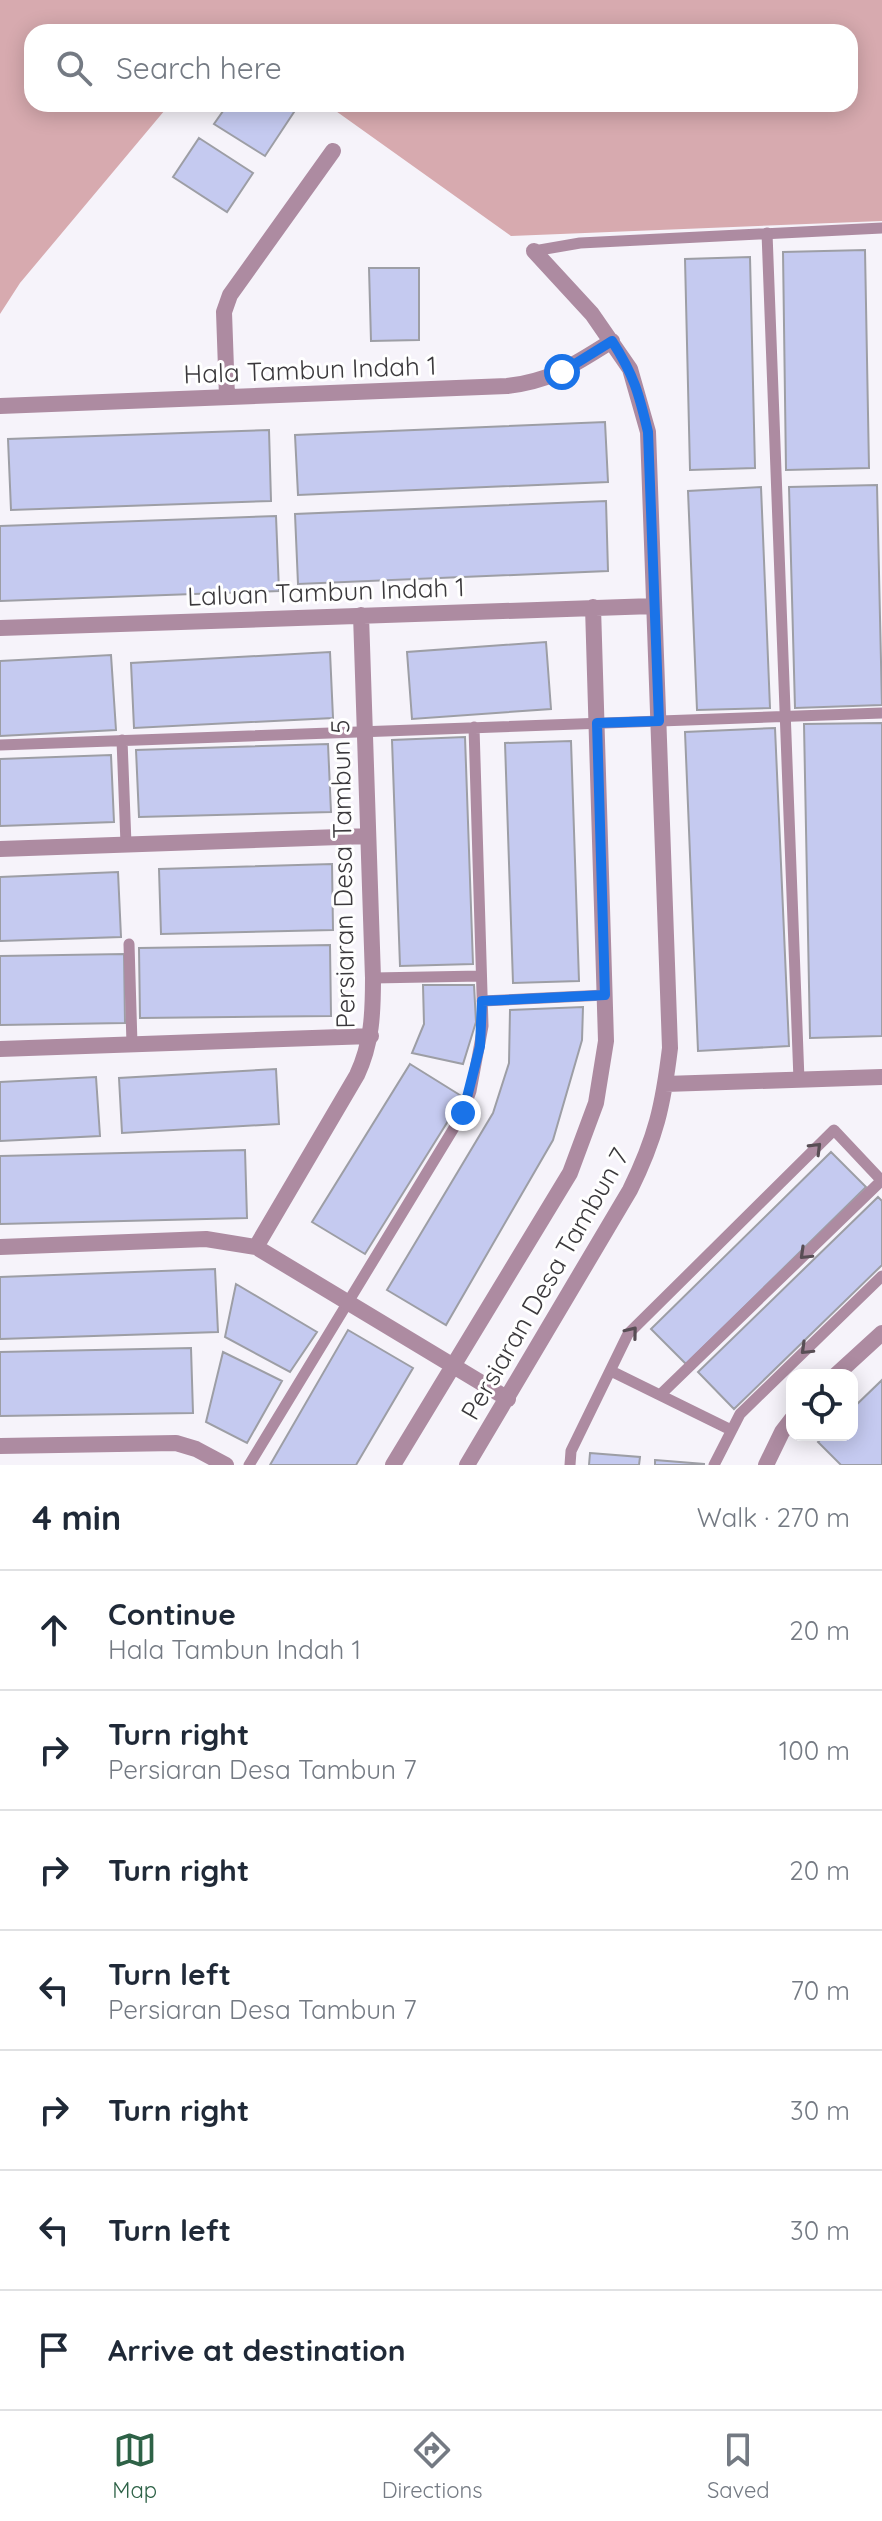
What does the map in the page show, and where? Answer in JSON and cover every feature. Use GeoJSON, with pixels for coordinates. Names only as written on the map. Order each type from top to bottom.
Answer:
{"type":"FeatureCollection","features":[{"type":"Feature","properties":{"kind":"street"},"geometry":{"type":"LineString","coordinates":[[227,397],[224,312],[230,295],[333,151]]}},
{"type":"Feature","properties":{"kind":"street","name":"Persiaran Desa Tambun 7"},"geometry":{"type":"LineString","coordinates":[[467,1465],[630,1190],[649,1150],[660,1119],[671,1017],[648,432],[630,369],[592,314],[534,251]]}},
{"type":"Feature","properties":{"kind":"street","name":"Hala Tambun Indah 1"},"geometry":{"type":"LineString","coordinates":[[0,406],[536,383],[562,372],[612,341]]}},
{"type":"Feature","properties":{"kind":"street","name":"Laluan Tambun Indah 1"},"geometry":{"type":"LineString","coordinates":[[0,628],[654,606]]}},
{"type":"Feature","properties":{"kind":"street","name":"Persiaran Desa Tambun 7"},"geometry":{"type":"LineString","coordinates":[[393,1465],[570,1173],[592,1114],[602,1072],[606,1041],[593,607]]}},
{"type":"Feature","properties":{"kind":"street","name":"Persiaran Desa Tambun 5"},"geometry":{"type":"LineString","coordinates":[[256,1247],[357,1075],[371,1036],[373,978],[361,615]]}},
{"type":"Feature","properties":{"kind":"street"},"geometry":{"type":"LineString","coordinates":[[0,849],[368,836]]}},
{"type":"Feature","properties":{"kind":"street"},"geometry":{"type":"LineString","coordinates":[[0,1049],[371,1036]]}},
{"type":"Feature","properties":{"kind":"street"},"geometry":{"type":"LineString","coordinates":[[665,1084],[882,1077]]}},
{"type":"Feature","properties":{"kind":"street"},"geometry":{"type":"LineString","coordinates":[[0,1247],[206,1239],[256,1247],[508,1399]]}},
{"type":"Feature","properties":{"kind":"street"},"geometry":{"type":"LineString","coordinates":[[843,1369],[882,1333]]}},
{"type":"Feature","properties":{"kind":"street"},"geometry":{"type":"LineString","coordinates":[[766,1465],[786,1427]]}},
{"type":"Feature","properties":{"kind":"street"},"geometry":{"type":"LineString","coordinates":[[0,1446],[176,1443],[196,1449],[226,1465]]}},
{"type":"Feature","properties":{"kind":"lane"},"geometry":{"type":"LineString","coordinates":[[534,251],[580,243],[882,228]]}},
{"type":"Feature","properties":{"kind":"lane"},"geometry":{"type":"LineString","coordinates":[[767,233],[799,1080]]}},
{"type":"Feature","properties":{"kind":"lane"},"geometry":{"type":"LineString","coordinates":[[0,745],[882,713]]}},
{"type":"Feature","properties":{"kind":"lane"},"geometry":{"type":"LineString","coordinates":[[249,1465],[463,1113],[480,1046],[482,1001],[474,727]]}},
{"type":"Feature","properties":{"kind":"lane"},"geometry":{"type":"LineString","coordinates":[[122,740],[126,844]]}},
{"type":"Feature","properties":{"kind":"lane"},"geometry":{"type":"LineString","coordinates":[[129,944],[132,1044]]}},
{"type":"Feature","properties":{"kind":"lane"},"geometry":{"type":"LineString","coordinates":[[373,978],[481,976]]}},
{"type":"Feature","properties":{"kind":"lane"},"geometry":{"type":"LineString","coordinates":[[482,1001],[605,995]]}},
{"type":"Feature","properties":{"kind":"lane"},"geometry":{"type":"LineString","coordinates":[[570,1465],[571,1451],[628,1334],[834,1130],[882,1181],[660,1395]]}},
{"type":"Feature","properties":{"kind":"lane"},"geometry":{"type":"LineString","coordinates":[[714,1465],[740,1414],[882,1276]]}},
{"type":"Feature","properties":{"kind":"lane"},"geometry":{"type":"LineString","coordinates":[[611,1371],[731,1430]]}},
{"type":"Feature","properties":{"kind":"shaded area"},"geometry":{"type":"Polygon","coordinates":[[[0,0],[882,0],[882,221],[511,236],[337,112],[858,112],[858,24],[24,24],[24,112],[163,112],[20,283],[0,314],[0,0]]]}},
{"type":"Feature","properties":{"kind":"building"},"geometry":{"type":"Polygon","coordinates":[[[222,112],[294,112],[265,156],[214,124],[222,112]]]}},
{"type":"Feature","properties":{"kind":"building"},"geometry":{"type":"Polygon","coordinates":[[[199,138],[253,173],[227,212],[173,177],[199,138]]]}},
{"type":"Feature","properties":{"kind":"building"},"geometry":{"type":"Polygon","coordinates":[[[865,250],[869,468],[786,470],[783,252],[865,250]]]}},
{"type":"Feature","properties":{"kind":"building"},"geometry":{"type":"Polygon","coordinates":[[[750,257],[755,468],[690,470],[685,259],[750,257]]]}},
{"type":"Feature","properties":{"kind":"building"},"geometry":{"type":"Polygon","coordinates":[[[369,268],[419,268],[419,340],[371,341],[369,268]]]}},
{"type":"Feature","properties":{"kind":"building"},"geometry":{"type":"Polygon","coordinates":[[[605,422],[608,482],[298,495],[295,435],[605,422]]]}},
{"type":"Feature","properties":{"kind":"building"},"geometry":{"type":"Polygon","coordinates":[[[269,430],[271,501],[11,510],[8,439],[269,430]]]}},
{"type":"Feature","properties":{"kind":"building"},"geometry":{"type":"Polygon","coordinates":[[[877,485],[882,705],[795,708],[789,487],[877,485]]]}},
{"type":"Feature","properties":{"kind":"building"},"geometry":{"type":"Polygon","coordinates":[[[761,487],[770,708],[697,710],[688,491],[761,487]]]}},
{"type":"Feature","properties":{"kind":"building"},"geometry":{"type":"Polygon","coordinates":[[[606,501],[608,571],[298,584],[295,514],[606,501]]]}},
{"type":"Feature","properties":{"kind":"building"},"geometry":{"type":"Polygon","coordinates":[[[276,516],[279,591],[0,601],[0,526],[276,516]]]}},
{"type":"Feature","properties":{"kind":"building"},"geometry":{"type":"Polygon","coordinates":[[[546,642],[551,709],[412,719],[407,652],[546,642]]]}},
{"type":"Feature","properties":{"kind":"building"},"geometry":{"type":"Polygon","coordinates":[[[330,652],[333,718],[134,728],[131,663],[330,652]]]}},
{"type":"Feature","properties":{"kind":"building"},"geometry":{"type":"Polygon","coordinates":[[[111,655],[116,730],[0,736],[0,661],[111,655]]]}},
{"type":"Feature","properties":{"kind":"building"},"geometry":{"type":"Polygon","coordinates":[[[882,723],[882,1036],[810,1038],[804,724],[882,723]]]}},
{"type":"Feature","properties":{"kind":"building"},"geometry":{"type":"Polygon","coordinates":[[[775,728],[789,1046],[698,1051],[685,732],[775,728]]]}},
{"type":"Feature","properties":{"kind":"building"},"geometry":{"type":"Polygon","coordinates":[[[465,737],[473,964],[400,966],[392,740],[465,737]]]}},
{"type":"Feature","properties":{"kind":"building"},"geometry":{"type":"Polygon","coordinates":[[[571,741],[579,981],[513,983],[505,743],[571,741]]]}},
{"type":"Feature","properties":{"kind":"building"},"geometry":{"type":"Polygon","coordinates":[[[328,744],[331,812],[139,817],[136,750],[328,744]]]}},
{"type":"Feature","properties":{"kind":"building"},"geometry":{"type":"Polygon","coordinates":[[[111,755],[114,822],[0,826],[0,759],[111,755]]]}},
{"type":"Feature","properties":{"kind":"building"},"geometry":{"type":"Polygon","coordinates":[[[332,864],[333,930],[161,934],[159,869],[332,864]]]}},
{"type":"Feature","properties":{"kind":"building"},"geometry":{"type":"Polygon","coordinates":[[[118,872],[121,937],[0,941],[0,877],[118,872]]]}},
{"type":"Feature","properties":{"kind":"building"},"geometry":{"type":"Polygon","coordinates":[[[330,945],[331,1016],[140,1018],[139,948],[330,945]]]}},
{"type":"Feature","properties":{"kind":"building"},"geometry":{"type":"Polygon","coordinates":[[[124,954],[125,1023],[0,1025],[0,956],[124,954]]]}},
{"type":"Feature","properties":{"kind":"building"},"geometry":{"type":"Polygon","coordinates":[[[423,985],[474,985],[476,1022],[463,1064],[412,1053],[424,1024],[423,985]]]}},
{"type":"Feature","properties":{"kind":"building"},"geometry":{"type":"Polygon","coordinates":[[[583,1007],[582,1040],[553,1140],[446,1325],[387,1290],[493,1113],[509,1063],[510,1010],[583,1007]]]}},
{"type":"Feature","properties":{"kind":"building"},"geometry":{"type":"Polygon","coordinates":[[[410,1064],[463,1097],[365,1254],[312,1222],[410,1064]]]}},
{"type":"Feature","properties":{"kind":"building"},"geometry":{"type":"Polygon","coordinates":[[[276,1069],[279,1124],[122,1133],[119,1078],[276,1069]]]}},
{"type":"Feature","properties":{"kind":"building"},"geometry":{"type":"Polygon","coordinates":[[[96,1077],[100,1136],[0,1141],[0,1082],[96,1077]]]}},
{"type":"Feature","properties":{"kind":"building"},"geometry":{"type":"Polygon","coordinates":[[[245,1150],[247,1218],[0,1224],[0,1156],[245,1150]]]}},
{"type":"Feature","properties":{"kind":"building"},"geometry":{"type":"Polygon","coordinates":[[[831,1152],[866,1187],[686,1364],[651,1329],[831,1152]]]}},
{"type":"Feature","properties":{"kind":"building"},"geometry":{"type":"Polygon","coordinates":[[[878,1197],[882,1201],[882,1265],[734,1409],[698,1372],[878,1197]]]}},
{"type":"Feature","properties":{"kind":"building"},"geometry":{"type":"Polygon","coordinates":[[[215,1269],[218,1332],[0,1339],[0,1277],[215,1269]]]}},
{"type":"Feature","properties":{"kind":"building"},"geometry":{"type":"Polygon","coordinates":[[[236,1284],[317,1332],[290,1372],[225,1337],[236,1284]]]}},
{"type":"Feature","properties":{"kind":"building"},"geometry":{"type":"Polygon","coordinates":[[[348,1330],[413,1368],[356,1465],[270,1465],[348,1330]]]}},
{"type":"Feature","properties":{"kind":"building"},"geometry":{"type":"Polygon","coordinates":[[[191,1348],[193,1413],[0,1416],[0,1352],[191,1348]]]}},
{"type":"Feature","properties":{"kind":"building"},"geometry":{"type":"Polygon","coordinates":[[[223,1352],[282,1381],[247,1443],[206,1422],[223,1352]]]}},
{"type":"Feature","properties":{"kind":"building"},"geometry":{"type":"Polygon","coordinates":[[[882,1380],[882,1465],[841,1465],[818,1442],[858,1441],[858,1403],[882,1380]]]}},
{"type":"Feature","properties":{"kind":"building"},"geometry":{"type":"Polygon","coordinates":[[[590,1453],[640,1457],[639,1465],[589,1465],[590,1453]]]}},
{"type":"Feature","properties":{"kind":"building"},"geometry":{"type":"Polygon","coordinates":[[[655,1460],[704,1464],[704,1465],[655,1465],[655,1460]]]}},
{"type":"Feature","properties":{"kind":"route"},"geometry":{"type":"LineString","coordinates":[[463,1113],[480,1046],[482,1001],[605,995],[597,723],[659,721],[648,432],[639,396],[630,369],[612,341],[562,372]]}}]}
